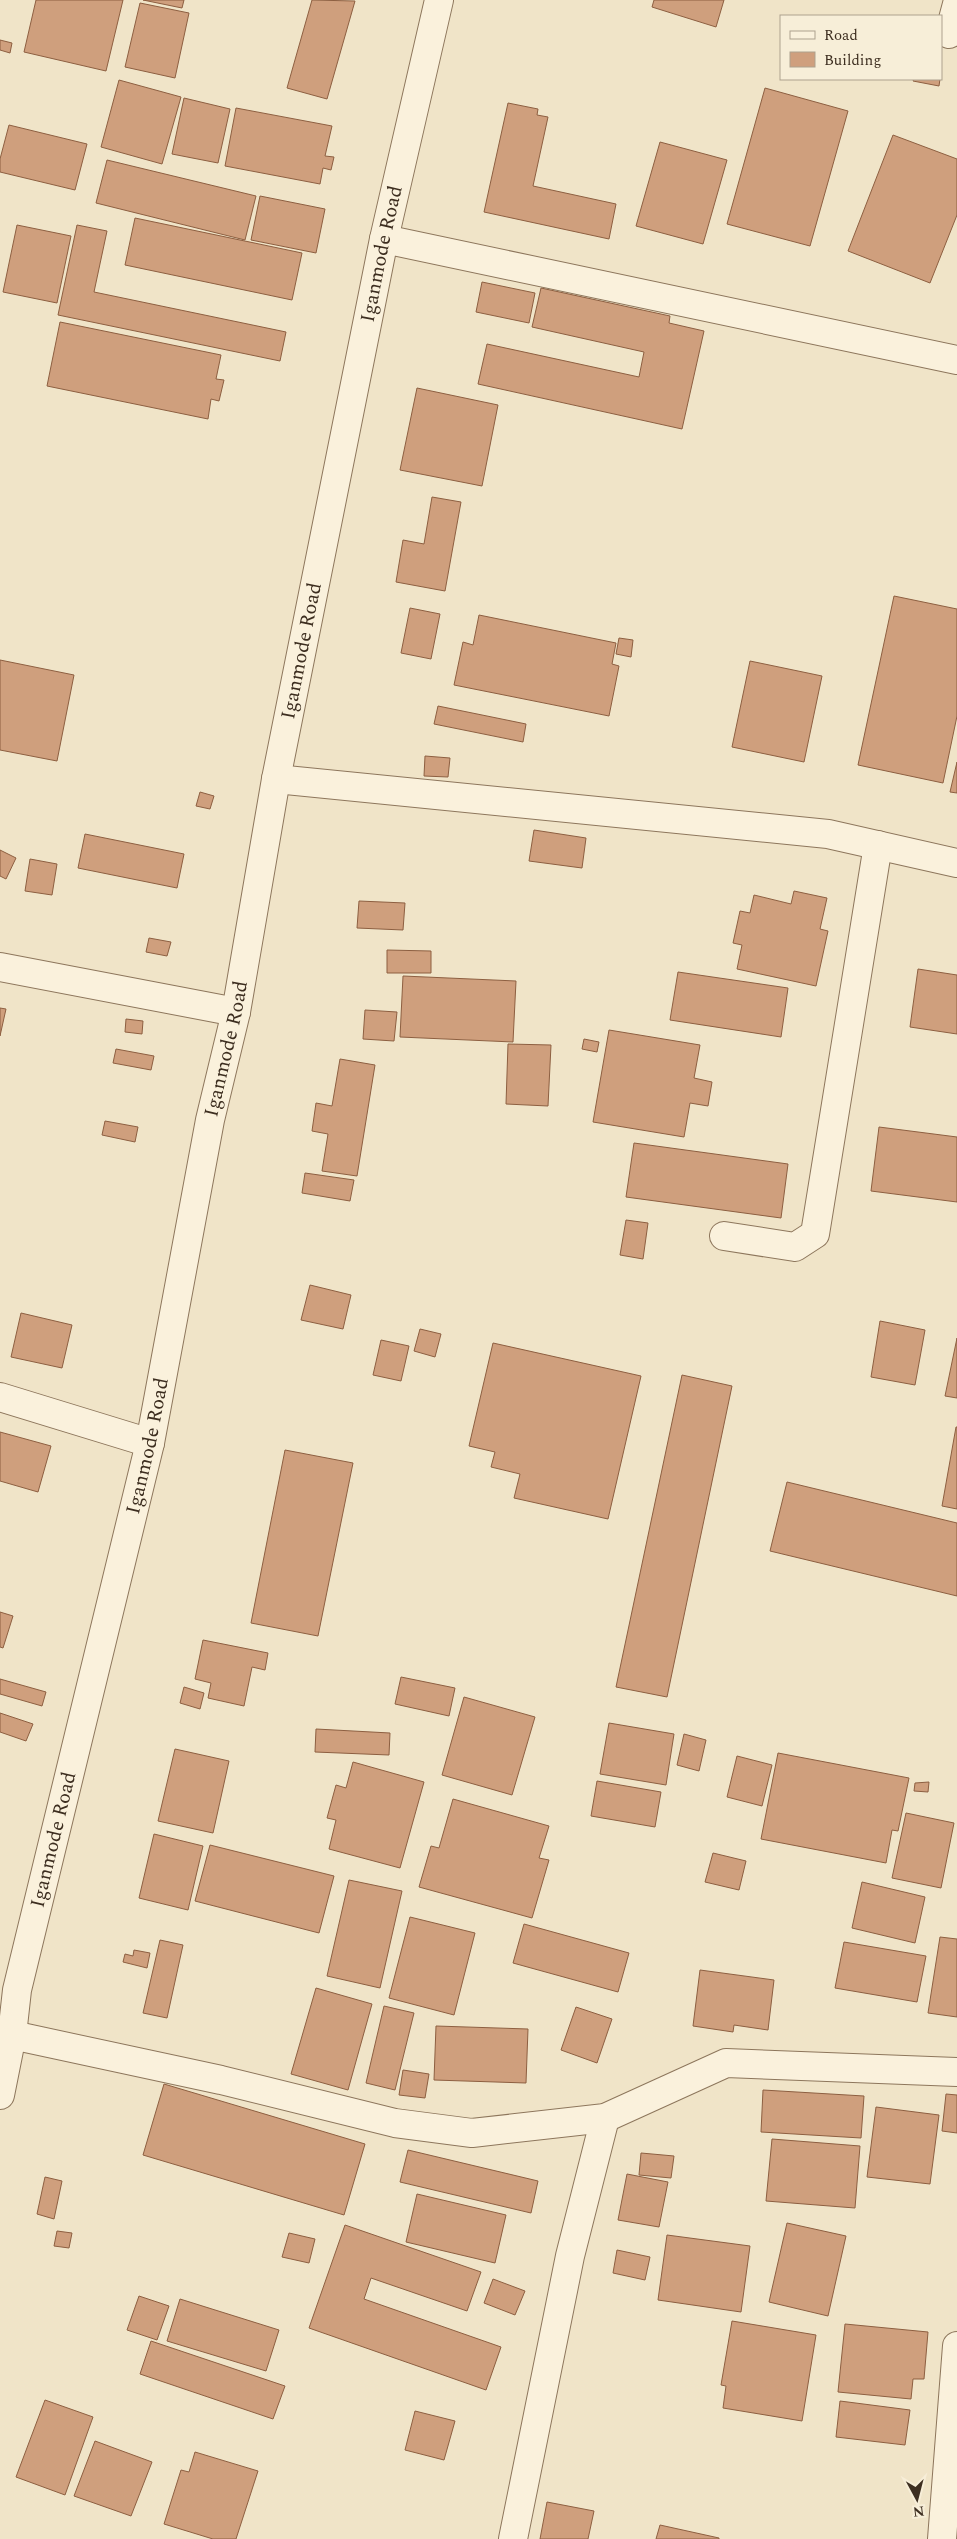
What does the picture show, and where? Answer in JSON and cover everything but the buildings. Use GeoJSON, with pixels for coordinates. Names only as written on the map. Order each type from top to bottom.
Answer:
{"type":"FeatureCollection","features":[{"type":"Feature","properties":{"kind":"street","name":"Iganmode Road"},"geometry":{"type":"LineString","coordinates":[[0,2094],[12,2035],[8,1990],[150,1443],[210,1120],[236,1012],[276,779],[384,238],[439,0]]}},
{"type":"Feature","properties":{"kind":"street"},"geometry":{"type":"LineString","coordinates":[[949,34],[957,4]]}},
{"type":"Feature","properties":{"kind":"street"},"geometry":{"type":"LineString","coordinates":[[384,238],[957,360]]}},
{"type":"Feature","properties":{"kind":"street"},"geometry":{"type":"LineString","coordinates":[[276,779],[828,834],[957,864]]}},
{"type":"Feature","properties":{"kind":"street"},"geometry":{"type":"LineString","coordinates":[[724,1236],[794,1247],[814,1234],[878,845]]}},
{"type":"Feature","properties":{"kind":"street"},"geometry":{"type":"LineString","coordinates":[[0,967],[236,1012]]}},
{"type":"Feature","properties":{"kind":"street"},"geometry":{"type":"LineString","coordinates":[[0,1397],[150,1443]]}},
{"type":"Feature","properties":{"kind":"street"},"geometry":{"type":"LineString","coordinates":[[12,2035],[221,2080],[405,2124],[472,2133],[605,2118],[726,2063],[957,2072]]}},
{"type":"Feature","properties":{"kind":"street"},"geometry":{"type":"LineString","coordinates":[[512,2539],[570,2256],[605,2118]]}},
{"type":"Feature","properties":{"kind":"street"},"geometry":{"type":"LineString","coordinates":[[942,2539],[957,2346]]}}]}
